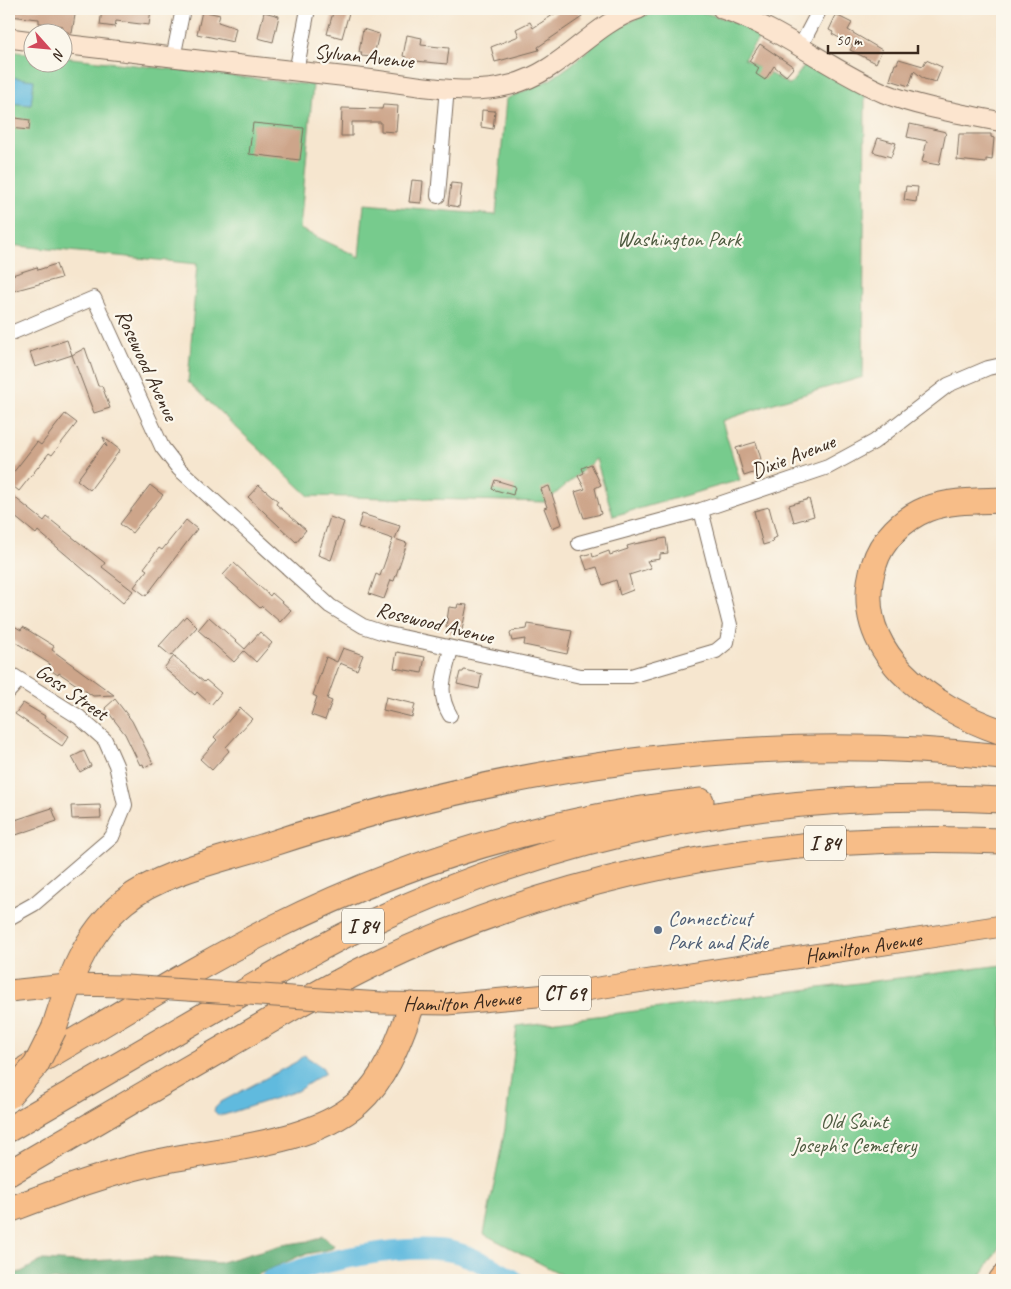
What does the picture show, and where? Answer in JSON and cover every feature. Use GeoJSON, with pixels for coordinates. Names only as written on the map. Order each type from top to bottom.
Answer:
{"type":"FeatureCollection","features":[{"type":"Feature","properties":{"kind":"highway"},"geometry":{"type":"LineString","coordinates":[[1002,500],[948,504],[926,510],[906,521],[889,537],[876,558],[869,594],[872,619],[878,635],[889,656],[904,674],[920,690],[949,709],[1002,732]]}},
{"type":"Feature","properties":{"kind":"highway"},"geometry":{"type":"LineString","coordinates":[[9,1096],[36,1065],[54,1029],[67,984],[80,957],[100,926],[125,902],[147,887],[170,877],[319,828],[440,796],[574,768],[662,756],[736,750],[868,748],[1002,757]]}},
{"type":"Feature","properties":{"kind":"highway","name":"I 84"},"geometry":{"type":"LineString","coordinates":[[9,1129],[320,948],[427,897],[496,870],[589,840],[672,822],[753,809],[858,799],[1002,800]]}},
{"type":"Feature","properties":{"kind":"highway"},"geometry":{"type":"LineString","coordinates":[[9,1079],[251,939],[333,899],[404,871],[518,833],[604,815],[707,801],[727,802],[753,809]]}},
{"type":"Feature","properties":{"kind":"highway","name":"I 84"},"geometry":{"type":"LineString","coordinates":[[9,1173],[353,974],[431,938],[540,898],[650,868],[757,850],[890,840],[1002,841]]}},
{"type":"Feature","properties":{"kind":"highway"},"geometry":{"type":"LineString","coordinates":[[9,1210],[64,1189],[124,1170],[178,1157],[298,1134],[330,1122],[359,1102],[381,1076],[396,1048],[412,1004]]}},
{"type":"Feature","properties":{"kind":"main road","name":"Hamilton Avenue"},"geometry":{"type":"LineString","coordinates":[[9,991],[67,984],[126,986],[381,1003],[412,1004],[488,1001],[578,991],[1002,926]]}},
{"type":"Feature","properties":{"kind":"main road"},"geometry":{"type":"LineString","coordinates":[[999,1280],[1002,1276]]}},
{"type":"Feature","properties":{"kind":"street"},"geometry":{"type":"LineString","coordinates":[[174,58],[183,9]]}},
{"type":"Feature","properties":{"kind":"street"},"geometry":{"type":"LineString","coordinates":[[296,72],[308,9]]}},
{"type":"Feature","properties":{"kind":"street","name":"Sylvan Avenue"},"geometry":{"type":"LineString","coordinates":[[72,45],[296,72],[447,87],[488,89],[510,85],[535,76],[564,59],[603,27],[639,9]]}},
{"type":"Feature","properties":{"kind":"street"},"geometry":{"type":"LineString","coordinates":[[722,9],[746,18],[892,96],[1002,122]]}},
{"type":"Feature","properties":{"kind":"street"},"geometry":{"type":"LineString","coordinates":[[800,47],[820,9]]}},
{"type":"Feature","properties":{"kind":"street"},"geometry":{"type":"LineString","coordinates":[[9,38],[22,40]]}},
{"type":"Feature","properties":{"kind":"street"},"geometry":{"type":"LineString","coordinates":[[438,196],[447,87]]}},
{"type":"Feature","properties":{"kind":"street","name":"Rosewood Avenue"},"geometry":{"type":"LineString","coordinates":[[9,334],[94,298],[162,447],[172,461],[194,486],[330,606],[363,626],[384,633],[451,650],[581,676],[630,676],[716,651],[727,642],[730,624],[701,510]]}},
{"type":"Feature","properties":{"kind":"street","name":"Dixie Avenue"},"geometry":{"type":"LineString","coordinates":[[579,542],[701,510],[828,467],[874,442],[948,386],[988,368],[1002,365]]}},
{"type":"Feature","properties":{"kind":"street"},"geometry":{"type":"LineString","coordinates":[[450,715],[443,702],[442,689],[451,650]]}},
{"type":"Feature","properties":{"kind":"street"},"geometry":{"type":"LineString","coordinates":[[9,691],[14,676]]}},
{"type":"Feature","properties":{"kind":"street","name":"Goss Street"},"geometry":{"type":"LineString","coordinates":[[9,918],[34,904],[112,837],[125,805],[116,765],[105,740],[79,717],[14,676]]}},
{"type":"Feature","properties":{"kind":"green space","name":"Washington Park"},"geometry":{"type":"Polygon","coordinates":[[[669,10],[683,10],[717,16],[761,35],[744,59],[790,85],[807,62],[865,95],[863,377],[774,403],[722,421],[740,480],[613,516],[596,459],[546,502],[309,496],[188,382],[197,264],[9,245],[9,51],[22,53],[22,72],[72,72],[72,58],[313,85],[300,229],[359,257],[364,204],[496,215],[506,99],[551,79],[571,65],[607,33],[642,16],[669,10]]]}},
{"type":"Feature","properties":{"kind":"green space","name":"Old Saint Joseph's Cemetery"},"geometry":{"type":"Polygon","coordinates":[[[1002,965],[1002,1243],[978,1280],[572,1280],[484,1234],[505,1129],[517,1026],[1002,965]]]}},
{"type":"Feature","properties":{"kind":"green space"},"geometry":{"type":"Polygon","coordinates":[[[323,1236],[334,1245],[331,1249],[302,1255],[246,1280],[9,1280],[9,1275],[21,1272],[43,1260],[76,1262],[154,1257],[218,1263],[282,1245],[315,1240],[323,1236]]]}},
{"type":"Feature","properties":{"kind":"water"},"geometry":{"type":"Polygon","coordinates":[[[9,77],[34,80],[31,105],[9,103],[9,77]]]}},
{"type":"Feature","properties":{"kind":"water"},"geometry":{"type":"Polygon","coordinates":[[[304,1055],[323,1068],[325,1073],[297,1091],[224,1115],[218,1115],[214,1111],[221,1102],[296,1062],[304,1055]]]}},
{"type":"Feature","properties":{"kind":"building"},"geometry":{"type":"Polygon","coordinates":[[[9,9],[76,9],[72,33],[72,22],[39,22],[39,19],[9,16],[9,9]]]}},
{"type":"Feature","properties":{"kind":"building"},"geometry":{"type":"Polygon","coordinates":[[[102,9],[151,9],[149,25],[116,21],[115,27],[100,25],[102,9]]]}},
{"type":"Feature","properties":{"kind":"building"},"geometry":{"type":"Polygon","coordinates":[[[334,9],[350,9],[342,38],[327,34],[334,9]]]}},
{"type":"Feature","properties":{"kind":"building"},"geometry":{"type":"Polygon","coordinates":[[[562,9],[577,9],[582,17],[538,47],[539,50],[495,62],[491,47],[519,36],[516,29],[530,22],[533,28],[562,9]]]}},
{"type":"Feature","properties":{"kind":"building"},"geometry":{"type":"Polygon","coordinates":[[[202,11],[220,15],[218,22],[236,28],[233,42],[197,34],[202,11]]]}},
{"type":"Feature","properties":{"kind":"building"},"geometry":{"type":"Polygon","coordinates":[[[264,12],[279,16],[273,42],[258,38],[264,12]]]}},
{"type":"Feature","properties":{"kind":"building"},"geometry":{"type":"Polygon","coordinates":[[[836,15],[852,23],[848,30],[882,50],[876,63],[850,50],[853,45],[832,34],[833,32],[829,30],[836,15]]]}},
{"type":"Feature","properties":{"kind":"building"},"geometry":{"type":"Polygon","coordinates":[[[363,29],[379,34],[374,55],[371,55],[371,57],[361,56],[362,52],[359,52],[363,29]]]}},
{"type":"Feature","properties":{"kind":"building"},"geometry":{"type":"Polygon","coordinates":[[[407,35],[422,38],[421,45],[449,48],[447,64],[405,60],[406,57],[403,56],[407,35]]]}},
{"type":"Feature","properties":{"kind":"building"},"geometry":{"type":"Polygon","coordinates":[[[760,44],[794,67],[786,76],[774,66],[765,80],[756,74],[759,68],[749,61],[760,44]]]}},
{"type":"Feature","properties":{"kind":"building"},"geometry":{"type":"Polygon","coordinates":[[[899,59],[923,66],[926,60],[942,67],[936,82],[924,79],[914,71],[909,86],[890,80],[895,64],[897,64],[899,59]]]}},
{"type":"Feature","properties":{"kind":"building"},"geometry":{"type":"Polygon","coordinates":[[[383,105],[398,106],[396,132],[381,131],[381,122],[352,122],[352,136],[341,136],[342,108],[382,109],[383,105]]]}},
{"type":"Feature","properties":{"kind":"building"},"geometry":{"type":"Polygon","coordinates":[[[482,110],[495,111],[493,129],[481,127],[482,110]]]}},
{"type":"Feature","properties":{"kind":"building"},"geometry":{"type":"Polygon","coordinates":[[[9,117],[30,120],[29,130],[9,128],[9,117]]]}},
{"type":"Feature","properties":{"kind":"building"},"geometry":{"type":"Polygon","coordinates":[[[253,123],[304,128],[300,160],[249,154],[253,123]]]}},
{"type":"Feature","properties":{"kind":"building"},"geometry":{"type":"Polygon","coordinates":[[[910,124],[946,132],[939,165],[922,162],[927,141],[907,137],[910,124]]]}},
{"type":"Feature","properties":{"kind":"building"},"geometry":{"type":"Polygon","coordinates":[[[959,134],[991,134],[991,137],[994,138],[992,160],[986,159],[986,163],[957,160],[959,134]]]}},
{"type":"Feature","properties":{"kind":"building"},"geometry":{"type":"Polygon","coordinates":[[[878,138],[896,143],[891,157],[873,152],[878,138]]]}},
{"type":"Feature","properties":{"kind":"building"},"geometry":{"type":"Polygon","coordinates":[[[412,180],[423,181],[421,203],[409,202],[412,180]]]}},
{"type":"Feature","properties":{"kind":"building"},"geometry":{"type":"Polygon","coordinates":[[[451,183],[462,184],[459,207],[448,205],[451,183]]]}},
{"type":"Feature","properties":{"kind":"building"},"geometry":{"type":"Polygon","coordinates":[[[906,186],[918,187],[916,202],[904,200],[906,186]]]}},
{"type":"Feature","properties":{"kind":"building"},"geometry":{"type":"Polygon","coordinates":[[[56,264],[61,278],[9,292],[9,276],[37,267],[38,270],[56,264]]]}},
{"type":"Feature","properties":{"kind":"building"},"geometry":{"type":"Polygon","coordinates":[[[67,340],[72,355],[35,367],[30,352],[67,340]]]}},
{"type":"Feature","properties":{"kind":"building"},"geometry":{"type":"Polygon","coordinates":[[[85,348],[98,386],[102,386],[110,408],[94,413],[72,355],[85,348]]]}},
{"type":"Feature","properties":{"kind":"building"},"geometry":{"type":"Polygon","coordinates":[[[65,414],[77,423],[52,455],[49,453],[19,491],[9,483],[9,478],[37,442],[41,445],[65,414]]]}},
{"type":"Feature","properties":{"kind":"building"},"geometry":{"type":"Polygon","coordinates":[[[103,437],[120,450],[90,490],[77,480],[104,444],[107,447],[103,437]]]}},
{"type":"Feature","properties":{"kind":"building"},"geometry":{"type":"Polygon","coordinates":[[[756,442],[761,459],[756,461],[759,471],[744,476],[736,448],[756,442]]]}},
{"type":"Feature","properties":{"kind":"building"},"geometry":{"type":"Polygon","coordinates":[[[591,464],[601,485],[595,488],[601,514],[584,518],[575,492],[585,489],[578,476],[584,473],[582,468],[591,464]]]}},
{"type":"Feature","properties":{"kind":"building"},"geometry":{"type":"Polygon","coordinates":[[[495,480],[515,486],[513,495],[492,489],[495,480]]]}},
{"type":"Feature","properties":{"kind":"building"},"geometry":{"type":"Polygon","coordinates":[[[150,485],[163,495],[132,533],[120,524],[150,485]]]}},
{"type":"Feature","properties":{"kind":"building"},"geometry":{"type":"Polygon","coordinates":[[[259,485],[278,501],[276,504],[306,530],[296,542],[248,497],[259,485]]]}},
{"type":"Feature","properties":{"kind":"building"},"geometry":{"type":"Polygon","coordinates":[[[549,486],[562,524],[552,528],[544,508],[547,507],[541,489],[549,486]]]}},
{"type":"Feature","properties":{"kind":"building"},"geometry":{"type":"Polygon","coordinates":[[[13,496],[44,521],[47,517],[105,563],[102,567],[133,591],[123,603],[38,531],[36,534],[9,512],[9,502],[13,496]]]}},
{"type":"Feature","properties":{"kind":"building"},"geometry":{"type":"Polygon","coordinates":[[[809,499],[814,516],[794,522],[789,505],[809,499]]]}},
{"type":"Feature","properties":{"kind":"building"},"geometry":{"type":"Polygon","coordinates":[[[769,507],[777,537],[772,539],[773,542],[763,545],[754,511],[769,507]]]}},
{"type":"Feature","properties":{"kind":"building"},"geometry":{"type":"Polygon","coordinates":[[[362,514],[400,526],[395,539],[407,543],[394,581],[391,580],[384,599],[369,594],[376,574],[380,576],[393,539],[358,527],[362,514]]]}},
{"type":"Feature","properties":{"kind":"building"},"geometry":{"type":"Polygon","coordinates":[[[330,517],[344,522],[331,560],[318,555],[330,517]]]}},
{"type":"Feature","properties":{"kind":"building"},"geometry":{"type":"Polygon","coordinates":[[[186,520],[197,529],[146,596],[134,587],[147,570],[144,568],[159,548],[162,550],[186,520]]]}},
{"type":"Feature","properties":{"kind":"building"},"geometry":{"type":"Polygon","coordinates":[[[666,538],[668,553],[660,554],[660,559],[647,561],[651,568],[629,575],[633,590],[620,595],[616,580],[603,585],[597,567],[587,570],[582,556],[592,553],[593,557],[609,551],[610,555],[628,549],[627,546],[666,538]]]}},
{"type":"Feature","properties":{"kind":"building"},"geometry":{"type":"Polygon","coordinates":[[[234,563],[270,596],[272,593],[291,610],[280,622],[262,606],[260,608],[223,575],[234,563]]]}},
{"type":"Feature","properties":{"kind":"building"},"geometry":{"type":"Polygon","coordinates":[[[458,604],[467,605],[461,635],[450,633],[451,628],[446,627],[449,607],[457,608],[458,604]]]}},
{"type":"Feature","properties":{"kind":"building"},"geometry":{"type":"Polygon","coordinates":[[[186,616],[197,627],[171,656],[159,646],[186,616]]]}},
{"type":"Feature","properties":{"kind":"building"},"geometry":{"type":"Polygon","coordinates":[[[209,617],[245,649],[260,632],[272,643],[256,662],[244,651],[234,662],[198,630],[209,617]]]}},
{"type":"Feature","properties":{"kind":"building"},"geometry":{"type":"Polygon","coordinates":[[[9,623],[21,630],[23,627],[54,646],[52,650],[114,695],[93,696],[59,673],[58,675],[47,668],[50,664],[9,638],[9,623]]]}},
{"type":"Feature","properties":{"kind":"building"},"geometry":{"type":"Polygon","coordinates":[[[528,624],[572,631],[567,654],[524,645],[525,639],[512,641],[510,634],[512,631],[527,629],[528,624]]]}},
{"type":"Feature","properties":{"kind":"building"},"geometry":{"type":"Polygon","coordinates":[[[343,648],[363,655],[357,670],[340,663],[327,699],[332,701],[325,720],[311,715],[317,697],[313,695],[326,657],[337,662],[343,648]]]}},
{"type":"Feature","properties":{"kind":"building"},"geometry":{"type":"Polygon","coordinates":[[[397,652],[425,657],[422,673],[394,668],[397,652]]]}},
{"type":"Feature","properties":{"kind":"building"},"geometry":{"type":"Polygon","coordinates":[[[174,656],[204,682],[206,680],[221,693],[211,705],[197,692],[195,695],[164,668],[174,656]]]}},
{"type":"Feature","properties":{"kind":"building"},"geometry":{"type":"Polygon","coordinates":[[[464,670],[482,674],[479,689],[457,684],[460,672],[464,670]]]}},
{"type":"Feature","properties":{"kind":"building"},"geometry":{"type":"Polygon","coordinates":[[[386,697],[415,704],[412,717],[383,710],[386,697]]]}},
{"type":"Feature","properties":{"kind":"building"},"geometry":{"type":"Polygon","coordinates":[[[115,699],[132,721],[153,763],[144,767],[143,764],[140,765],[125,734],[105,708],[115,699]]]}},
{"type":"Feature","properties":{"kind":"building"},"geometry":{"type":"Polygon","coordinates":[[[23,703],[45,716],[44,718],[69,736],[62,746],[15,714],[23,703]]]}},
{"type":"Feature","properties":{"kind":"building"},"geometry":{"type":"Polygon","coordinates":[[[240,708],[252,719],[226,747],[229,751],[212,770],[200,759],[217,740],[214,737],[240,708]]]}},
{"type":"Feature","properties":{"kind":"building"},"geometry":{"type":"Polygon","coordinates":[[[84,751],[91,766],[80,772],[72,757],[84,751]]]}},
{"type":"Feature","properties":{"kind":"building"},"geometry":{"type":"Polygon","coordinates":[[[100,805],[101,818],[72,819],[71,806],[100,805]]]}},
{"type":"Feature","properties":{"kind":"building"},"geometry":{"type":"Polygon","coordinates":[[[52,808],[57,821],[16,835],[12,821],[52,808]]]}},
{"type":"Feature","properties":{"kind":"waterway"},"geometry":{"type":"LineString","coordinates":[[271,1280],[312,1266],[337,1260],[390,1251],[416,1249],[439,1250],[465,1255],[513,1280]]}},
{"type":"Feature","properties":{"kind":"place","name":"Connecticut Park and Ride"},"geometry":{"type":"Point","coordinates":[658,930]}}]}
